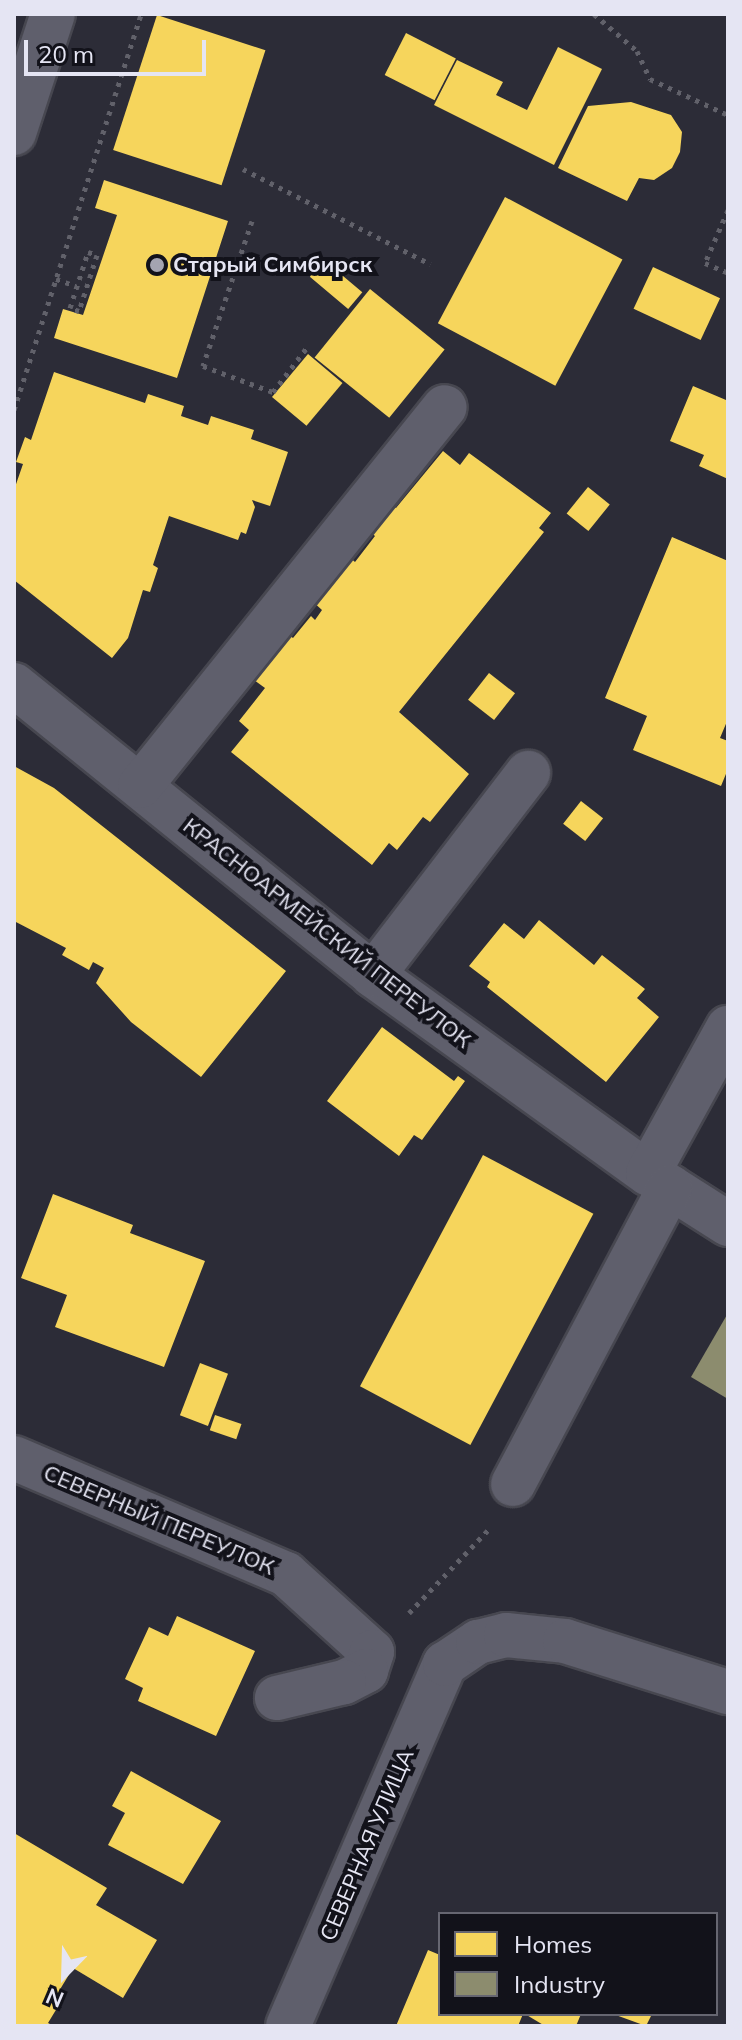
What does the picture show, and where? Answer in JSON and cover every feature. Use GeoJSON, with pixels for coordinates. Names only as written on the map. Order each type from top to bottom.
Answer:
{"type":"FeatureCollection","features":[{"type":"Feature","properties":{"kind":"street"},"geometry":{"type":"LineString","coordinates":[[14,133],[53,14]]}},
{"type":"Feature","properties":{"kind":"street"},"geometry":{"type":"LineString","coordinates":[[140,786],[445,407]]}},
{"type":"Feature","properties":{"kind":"street","name":"КРАСНОАРМЕЙСКИЙ ПЕРЕУЛОК"},"geometry":{"type":"LineString","coordinates":[[14,685],[373,975],[659,1180],[728,1224]]}},
{"type":"Feature","properties":{"kind":"street"},"geometry":{"type":"LineString","coordinates":[[373,975],[528,773]]}},
{"type":"Feature","properties":{"kind":"street"},"geometry":{"type":"LineString","coordinates":[[513,1484],[659,1180],[728,1028]]}},
{"type":"Feature","properties":{"kind":"street","name":"СЕВЕРНЫЙ ПЕРЕУЛОК"},"geometry":{"type":"LineString","coordinates":[[14,1458],[286,1574],[372,1652]]}},
{"type":"Feature","properties":{"kind":"street","name":"СЕВЕРНАЯ УЛИЦА"},"geometry":{"type":"LineString","coordinates":[[288,2026],[445,1664],[478,1642],[506,1635],[565,1641],[728,1692]]}},
{"type":"Feature","properties":{"kind":"street"},"geometry":{"type":"LineString","coordinates":[[277,1698],[344,1682],[366,1671],[372,1652]]}},
{"type":"Feature","properties":{"kind":"path"},"geometry":{"type":"LineString","coordinates":[[14,410],[141,14]]}},
{"type":"Feature","properties":{"kind":"path"},"geometry":{"type":"LineString","coordinates":[[594,14],[637,51],[650,79],[728,115]]}},
{"type":"Feature","properties":{"kind":"path"},"geometry":{"type":"LineString","coordinates":[[243,169],[430,264]]}},
{"type":"Feature","properties":{"kind":"path"},"geometry":{"type":"LineString","coordinates":[[728,210],[705,263],[728,273]]}},
{"type":"Feature","properties":{"kind":"path"},"geometry":{"type":"LineString","coordinates":[[252,221],[203,366],[273,392],[308,346]]}},
{"type":"Feature","properties":{"kind":"path"},"geometry":{"type":"LineString","coordinates":[[88,252],[97,255],[79,311],[70,308],[76,286],[88,252]]}},
{"type":"Feature","properties":{"kind":"path"},"geometry":{"type":"LineString","coordinates":[[56,279],[76,286]]}},
{"type":"Feature","properties":{"kind":"path"},"geometry":{"type":"LineString","coordinates":[[372,1652],[488,1529],[513,1484]]}},
{"type":"Feature","properties":{"kind":"building: Homes"},"geometry":{"type":"Polygon","coordinates":[[[157,15],[265,50],[222,185],[113,150],[157,15]]]}},
{"type":"Feature","properties":{"kind":"building: Homes"},"geometry":{"type":"Polygon","coordinates":[[[406,33],[456,58],[435,100],[385,75],[406,33]]]}},
{"type":"Feature","properties":{"kind":"building: Homes"},"geometry":{"type":"Polygon","coordinates":[[[558,47],[602,69],[554,165],[434,105],[457,60],[503,82],[496,95],[527,110],[558,47]]]}},
{"type":"Feature","properties":{"kind":"building: Homes"},"geometry":{"type":"Polygon","coordinates":[[[631,102],[671,115],[682,132],[680,152],[672,168],[654,180],[639,178],[627,201],[558,168],[588,106],[631,102]]]}},
{"type":"Feature","properties":{"kind":"building: Homes","name":"Старый Симбирск"},"geometry":{"type":"Polygon","coordinates":[[[104,180],[228,221],[177,378],[54,338],[63,309],[83,315],[117,215],[95,208],[104,180]]]}},
{"type":"Feature","properties":{"kind":"building: Homes"},"geometry":{"type":"Polygon","coordinates":[[[505,197],[622,259],[555,386],[438,323],[505,197]]]}},
{"type":"Feature","properties":{"kind":"building: Homes"},"geometry":{"type":"Polygon","coordinates":[[[324,260],[362,292],[348,309],[310,277],[324,260]]]}},
{"type":"Feature","properties":{"kind":"building: Homes"},"geometry":{"type":"Polygon","coordinates":[[[653,267],[720,298],[701,340],[634,309],[653,267]]]}},
{"type":"Feature","properties":{"kind":"building: Homes"},"geometry":{"type":"Polygon","coordinates":[[[370,289],[445,349],[389,418],[315,357],[370,289]]]}},
{"type":"Feature","properties":{"kind":"building: Homes"},"geometry":{"type":"Polygon","coordinates":[[[308,354],[342,383],[306,426],[272,397],[308,354]]]}},
{"type":"Feature","properties":{"kind":"building: Homes"},"geometry":{"type":"Polygon","coordinates":[[[54,372],[145,403],[148,394],[184,406],[181,416],[208,425],[211,416],[254,430],[251,439],[288,452],[270,506],[252,500],[255,507],[246,534],[241,532],[238,540],[169,516],[153,565],[158,568],[150,592],[143,590],[128,638],[112,658],[14,580],[14,490],[23,464],[16,462],[25,437],[31,440],[54,372]]]}},
{"type":"Feature","properties":{"kind":"building: Homes"},"geometry":{"type":"Polygon","coordinates":[[[693,386],[726,400],[728,395],[728,479],[699,466],[704,455],[670,441],[693,386]]]}},
{"type":"Feature","properties":{"kind":"building: Homes"},"geometry":{"type":"Polygon","coordinates":[[[443,451],[460,465],[469,453],[551,513],[539,528],[544,532],[399,712],[469,774],[430,822],[423,817],[397,850],[389,843],[372,865],[231,752],[249,730],[239,721],[265,688],[254,680],[290,636],[293,638],[311,616],[315,620],[322,610],[311,600],[347,555],[355,562],[375,536],[368,530],[389,503],[396,508],[443,451]]]}},
{"type":"Feature","properties":{"kind":"building: Homes"},"geometry":{"type":"Polygon","coordinates":[[[588,487],[610,505],[588,531],[567,513],[588,487]]]}},
{"type":"Feature","properties":{"kind":"building: Homes"},"geometry":{"type":"Polygon","coordinates":[[[672,537],[728,561],[728,719],[720,738],[728,741],[728,769],[721,786],[633,750],[647,716],[605,698],[672,537]]]}},
{"type":"Feature","properties":{"kind":"building: Homes"},"geometry":{"type":"Polygon","coordinates":[[[489,673],[515,693],[494,720],[468,700],[489,673]]]}},
{"type":"Feature","properties":{"kind":"building: Homes"},"geometry":{"type":"Polygon","coordinates":[[[14,766],[54,788],[286,971],[201,1077],[131,1022],[96,983],[104,968],[93,962],[89,970],[62,955],[66,948],[14,921],[14,766]]]}},
{"type":"Feature","properties":{"kind":"building: Homes"},"geometry":{"type":"Polygon","coordinates":[[[581,801],[603,818],[585,841],[563,824],[581,801]]]}},
{"type":"Feature","properties":{"kind":"building: Homes"},"geometry":{"type":"Polygon","coordinates":[[[539,920],[594,965],[602,955],[645,989],[637,998],[659,1017],[606,1082],[487,987],[490,982],[469,966],[504,923],[524,939],[539,920]]]}},
{"type":"Feature","properties":{"kind":"building: Homes"},"geometry":{"type":"Polygon","coordinates":[[[382,1027],[454,1081],[458,1076],[465,1081],[422,1140],[414,1135],[399,1156],[327,1101],[382,1027]]]}},
{"type":"Feature","properties":{"kind":"building: Homes"},"geometry":{"type":"Polygon","coordinates":[[[483,1155],[593,1214],[470,1445],[360,1386],[483,1155]]]}},
{"type":"Feature","properties":{"kind":"building: Homes"},"geometry":{"type":"Polygon","coordinates":[[[53,1194],[133,1225],[130,1233],[205,1261],[164,1367],[55,1327],[67,1295],[21,1278],[53,1194]]]}},
{"type":"Feature","properties":{"kind":"building: Homes"},"geometry":{"type":"Polygon","coordinates":[[[200,1363],[228,1374],[208,1426],[180,1415],[200,1363]]]}},
{"type":"Feature","properties":{"kind":"building: Homes"},"geometry":{"type":"Polygon","coordinates":[[[215,1415],[241,1424],[236,1439],[210,1430],[215,1415]]]}},
{"type":"Feature","properties":{"kind":"building: Homes"},"geometry":{"type":"Polygon","coordinates":[[[177,1616],[255,1651],[216,1736],[138,1701],[143,1688],[125,1679],[149,1627],[168,1636],[177,1616]]]}},
{"type":"Feature","properties":{"kind":"building: Homes"},"geometry":{"type":"Polygon","coordinates":[[[131,1771],[221,1821],[183,1884],[108,1845],[125,1813],[112,1806],[131,1771]]]}},
{"type":"Feature","properties":{"kind":"building: Homes"},"geometry":{"type":"Polygon","coordinates":[[[14,1833],[107,1888],[96,1905],[157,1940],[123,1998],[68,1965],[70,1973],[59,1991],[65,1995],[48,2023],[54,2026],[14,2026],[14,1833]]]}},
{"type":"Feature","properties":{"kind":"building: Homes"},"geometry":{"type":"Polygon","coordinates":[[[428,1950],[438,1954],[438,2016],[522,2016],[518,2026],[396,2026],[428,1950]]]}},
{"type":"Feature","properties":{"kind":"building: Homes"},"geometry":{"type":"Polygon","coordinates":[[[528,2016],[580,2016],[576,2026],[545,2026],[528,2016]]]}},
{"type":"Feature","properties":{"kind":"building: Homes"},"geometry":{"type":"Polygon","coordinates":[[[618,2016],[651,2016],[646,2026],[618,2016]]]}},
{"type":"Feature","properties":{"kind":"building: Industry"},"geometry":{"type":"Polygon","coordinates":[[[728,1313],[728,1399],[691,1377],[728,1313]]]}},
{"type":"Feature","properties":{"kind":"place","name":"Старый Симбирск"},"geometry":{"type":"Point","coordinates":[157,265]}}]}
